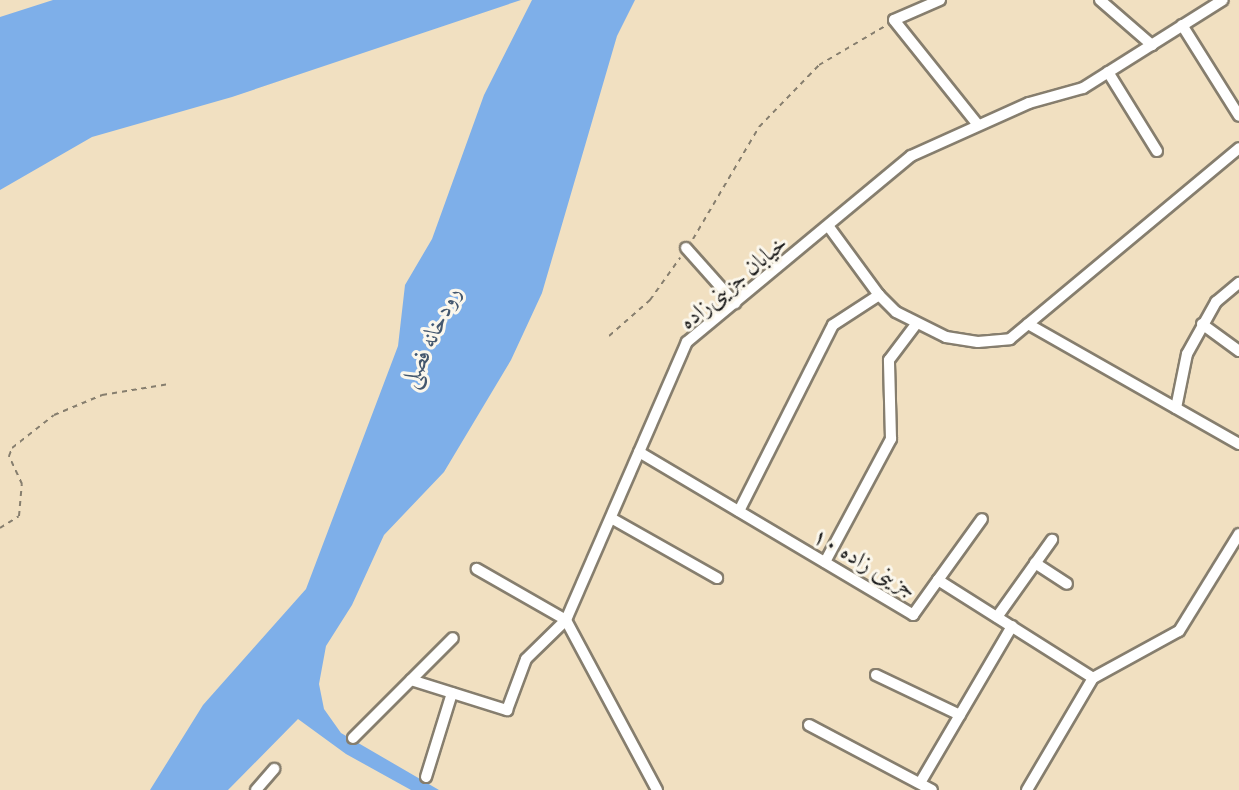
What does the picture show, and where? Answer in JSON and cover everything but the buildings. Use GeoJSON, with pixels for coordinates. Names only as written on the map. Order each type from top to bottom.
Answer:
{"type":"FeatureCollection","features":[{"type":"Feature","properties":{"kind":"street"},"geometry":{"type":"LineString","coordinates":[[940,0],[894,20],[978,125]]}},
{"type":"Feature","properties":{"kind":"street"},"geometry":{"type":"LineString","coordinates":[[1100,0],[1152,44]]}},
{"type":"Feature","properties":{"kind":"street","name":"خیابان جزینی‌زاده"},"geometry":{"type":"LineString","coordinates":[[566,620],[687,342],[830,227],[911,156],[978,125],[1083,88],[1223,0]]}},
{"type":"Feature","properties":{"kind":"street"},"geometry":{"type":"LineString","coordinates":[[1182,25],[1239,116]]}},
{"type":"Feature","properties":{"kind":"street"},"geometry":{"type":"LineString","coordinates":[[1108,72],[1157,150]]}},
{"type":"Feature","properties":{"kind":"street"},"geometry":{"type":"LineString","coordinates":[[830,227],[878,295],[917,323],[946,337],[978,342],[1010,339],[1239,148]]}},
{"type":"Feature","properties":{"kind":"street"},"geometry":{"type":"LineString","coordinates":[[686,248],[736,303]]}},
{"type":"Feature","properties":{"kind":"street"},"geometry":{"type":"LineString","coordinates":[[1176,408],[1187,354],[1202,324],[1216,302],[1239,283]]}},
{"type":"Feature","properties":{"kind":"street"},"geometry":{"type":"LineString","coordinates":[[739,511],[833,325],[878,295]]}},
{"type":"Feature","properties":{"kind":"street"},"geometry":{"type":"LineString","coordinates":[[825,562],[891,439],[889,360],[917,323]]}},
{"type":"Feature","properties":{"kind":"street"},"geometry":{"type":"LineString","coordinates":[[1028,324],[1239,444]]}},
{"type":"Feature","properties":{"kind":"street"},"geometry":{"type":"LineString","coordinates":[[1202,324],[1239,351]]}},
{"type":"Feature","properties":{"kind":"street","name":"جزینی زاده ۱۰"},"geometry":{"type":"LineString","coordinates":[[639,452],[914,615],[938,580],[1093,677]]}},
{"type":"Feature","properties":{"kind":"street"},"geometry":{"type":"LineString","coordinates":[[611,518],[718,578]]}},
{"type":"Feature","properties":{"kind":"street"},"geometry":{"type":"LineString","coordinates":[[938,580],[982,519]]}},
{"type":"Feature","properties":{"kind":"street"},"geometry":{"type":"LineString","coordinates":[[1027,790],[1093,677],[1179,631],[1239,534]]}},
{"type":"Feature","properties":{"kind":"street"},"geometry":{"type":"LineString","coordinates":[[997,617],[1052,540]]}},
{"type":"Feature","properties":{"kind":"street"},"geometry":{"type":"LineString","coordinates":[[1035,563],[1067,584]]}},
{"type":"Feature","properties":{"kind":"street"},"geometry":{"type":"LineString","coordinates":[[477,569],[566,620],[657,790]]}},
{"type":"Feature","properties":{"kind":"street"},"geometry":{"type":"LineString","coordinates":[[411,680],[507,710],[526,659],[566,620]]}},
{"type":"Feature","properties":{"kind":"street"},"geometry":{"type":"LineString","coordinates":[[919,783],[1012,626]]}},
{"type":"Feature","properties":{"kind":"street"},"geometry":{"type":"LineString","coordinates":[[353,738],[453,638]]}},
{"type":"Feature","properties":{"kind":"street"},"geometry":{"type":"LineString","coordinates":[[876,675],[960,715]]}},
{"type":"Feature","properties":{"kind":"street"},"geometry":{"type":"LineString","coordinates":[[426,777],[452,692]]}},
{"type":"Feature","properties":{"kind":"street"},"geometry":{"type":"LineString","coordinates":[[809,725],[932,790]]}},
{"type":"Feature","properties":{"kind":"street"},"geometry":{"type":"LineString","coordinates":[[256,790],[274,769]]}},
{"type":"Feature","properties":{"kind":"path"},"geometry":{"type":"LineString","coordinates":[[609,336],[650,300],[686,248],[759,127],[819,65],[894,20]]}},
{"type":"Feature","properties":{"kind":"path"},"geometry":{"type":"LineString","coordinates":[[0,528],[19,516],[22,484],[9,456],[12,448],[54,415],[102,395],[169,384]]}},
{"type":"Feature","properties":{"kind":"water"},"geometry":{"type":"Polygon","coordinates":[[[53,0],[521,0],[232,97],[92,137],[0,190],[0,17],[53,0]]]}},
{"type":"Feature","properties":{"kind":"water","name":"رودخانه فصلی"},"geometry":{"type":"Polygon","coordinates":[[[532,0],[635,0],[617,36],[542,293],[511,360],[444,472],[384,535],[352,605],[326,646],[319,684],[324,709],[341,733],[439,790],[411,790],[346,754],[298,719],[228,790],[150,790],[203,705],[306,589],[398,346],[405,285],[432,239],[484,95],[532,0]]]}}]}
